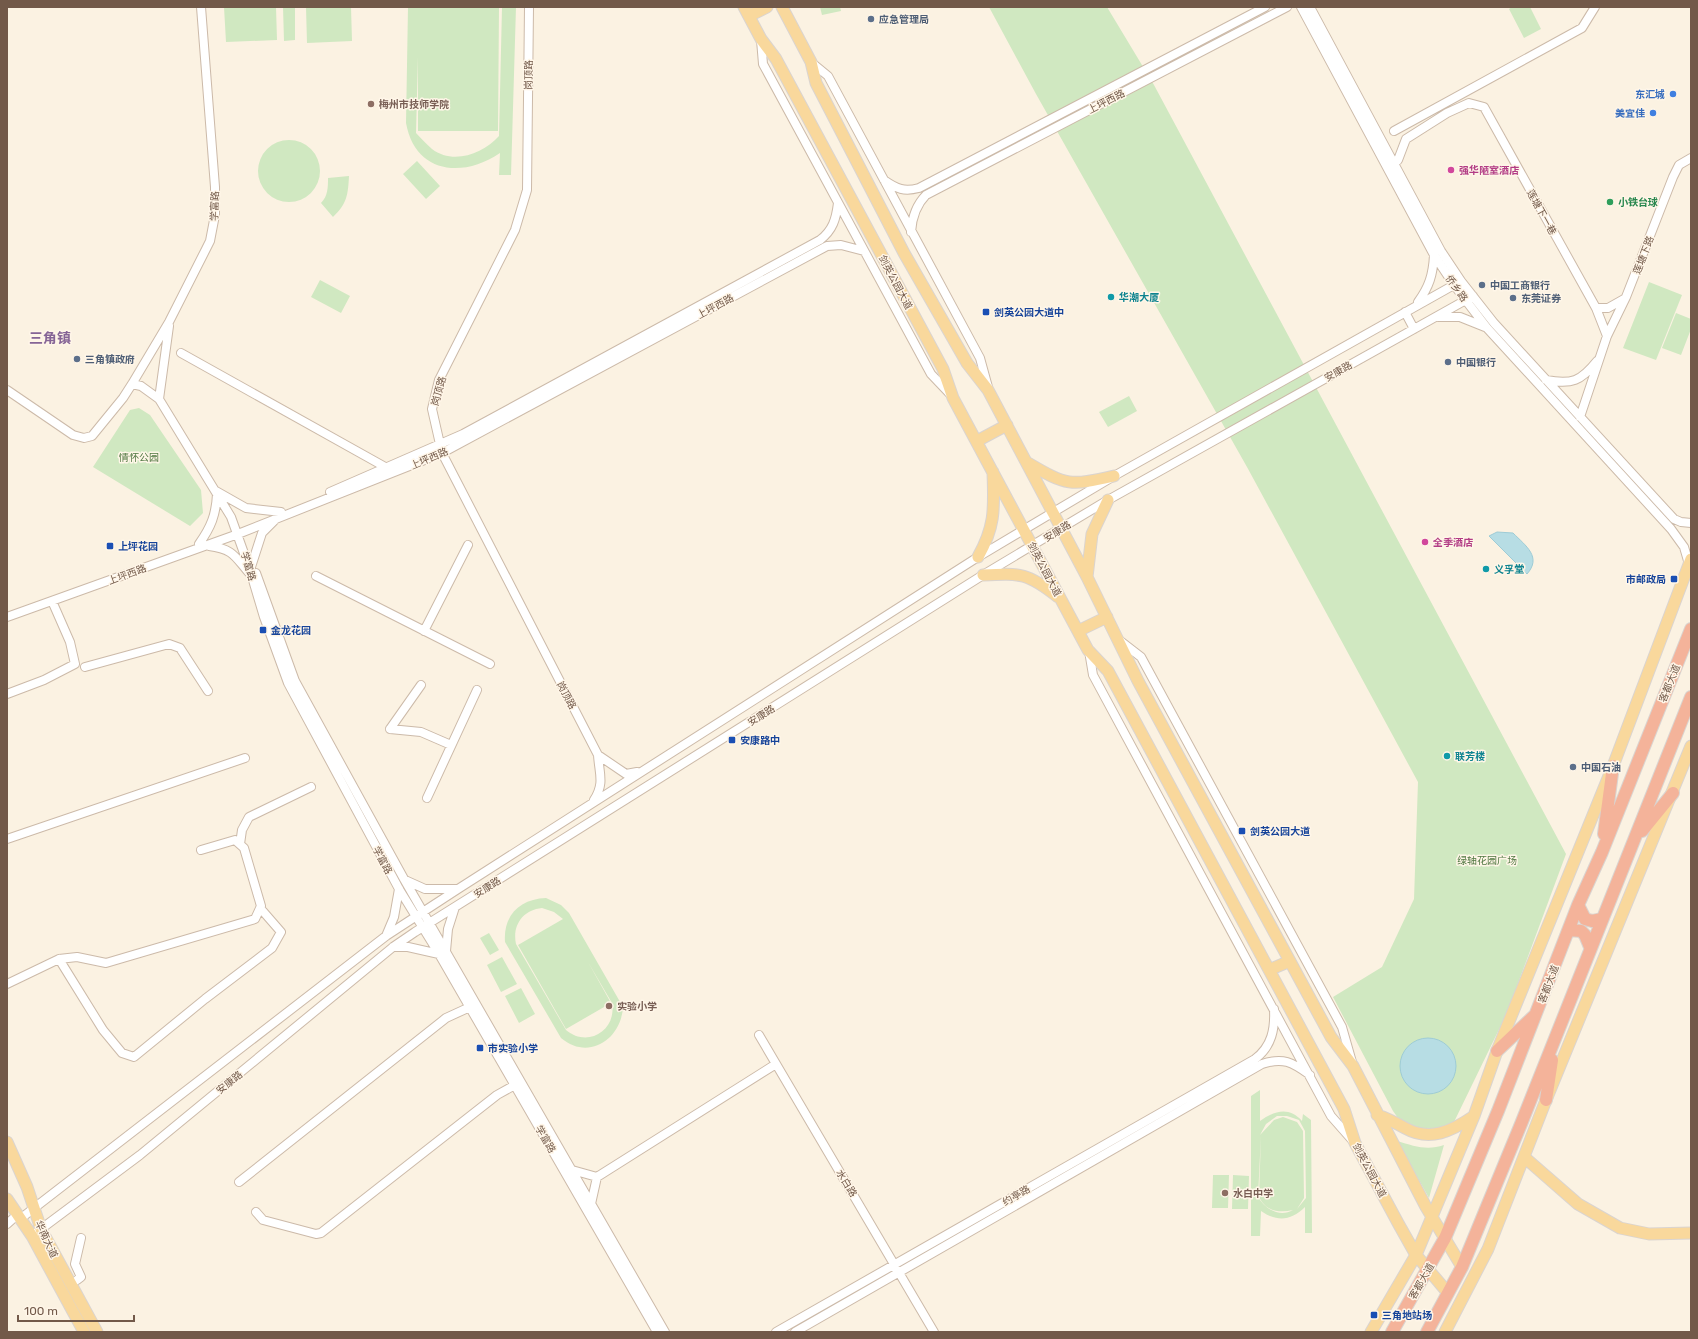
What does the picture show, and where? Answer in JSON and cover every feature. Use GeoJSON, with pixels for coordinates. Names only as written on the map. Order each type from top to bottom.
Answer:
{"type":"FeatureCollection","features":[{"type":"Feature","properties":{"kind":"highway","name":"客都大道"},"geometry":{"type":"LineString","coordinates":[[1392,1332],[1428,1271],[1445,1238],[1537,1013],[1578,905],[1602,852],[1691,629]]}},
{"type":"Feature","properties":{"kind":"highway"},"geometry":{"type":"LineString","coordinates":[[1427,1332],[1462,1267],[1556,1037],[1590,946],[1602,920],[1691,697]]}},
{"type":"Feature","properties":{"kind":"highway"},"geometry":{"type":"LineString","coordinates":[[1602,852],[1613,766]]}},
{"type":"Feature","properties":{"kind":"highway"},"geometry":{"type":"LineString","coordinates":[[1634,841],[1673,793]]}},
{"type":"Feature","properties":{"kind":"highway"},"geometry":{"type":"LineString","coordinates":[[1578,905],[1586,919],[1592,922],[1602,920]]}},
{"type":"Feature","properties":{"kind":"highway"},"geometry":{"type":"LineString","coordinates":[[1569,930],[1582,931],[1590,946]]}},
{"type":"Feature","properties":{"kind":"highway"},"geometry":{"type":"LineString","coordinates":[[1496,1051],[1537,1013]]}},
{"type":"Feature","properties":{"kind":"highway"},"geometry":{"type":"LineString","coordinates":[[1546,1100],[1556,1037]]}},
{"type":"Feature","properties":{"kind":"main road"},"geometry":{"type":"LineString","coordinates":[[747,12],[767,7]]}},
{"type":"Feature","properties":{"kind":"main road"},"geometry":{"type":"LineString","coordinates":[[782,7],[811,62],[816,83],[904,253],[967,363],[988,390],[1088,577],[1138,681],[1331,1037],[1353,1066],[1377,1115],[1431,1215],[1462,1267]]}},
{"type":"Feature","properties":{"kind":"main road","name":"剑英公园大道"},"geometry":{"type":"LineString","coordinates":[[747,12],[761,39],[776,59],[940,362],[953,398],[1088,650],[1108,671],[1344,1109],[1355,1143],[1416,1255],[1448,1293]]}},
{"type":"Feature","properties":{"kind":"main road"},"geometry":{"type":"LineString","coordinates":[[977,441],[1007,425]]}},
{"type":"Feature","properties":{"kind":"main road"},"geometry":{"type":"LineString","coordinates":[[1028,463],[1063,482],[1082,484],[1114,476]]}},
{"type":"Feature","properties":{"kind":"main road"},"geometry":{"type":"LineString","coordinates":[[978,556],[991,529],[994,515],[992,470]]}},
{"type":"Feature","properties":{"kind":"main road"},"geometry":{"type":"LineString","coordinates":[[1088,577],[1092,534],[1108,500]]}},
{"type":"Feature","properties":{"kind":"main road"},"geometry":{"type":"LineString","coordinates":[[1371,1332],[1416,1255],[1431,1215],[1474,1116],[1496,1051],[1613,766],[1690,561]]}},
{"type":"Feature","properties":{"kind":"main road"},"geometry":{"type":"LineString","coordinates":[[983,575],[1012,574],[1032,578],[1062,600]]}},
{"type":"Feature","properties":{"kind":"main road"},"geometry":{"type":"LineString","coordinates":[[1078,631],[1107,617]]}},
{"type":"Feature","properties":{"kind":"main road"},"geometry":{"type":"LineString","coordinates":[[1445,1332],[1488,1249],[1546,1100],[1691,746]]}},
{"type":"Feature","properties":{"kind":"main road"},"geometry":{"type":"LineString","coordinates":[[1269,970],[1290,961]]}},
{"type":"Feature","properties":{"kind":"main road"},"geometry":{"type":"LineString","coordinates":[[1377,1115],[1418,1134],[1430,1135],[1449,1132],[1474,1116]]}},
{"type":"Feature","properties":{"kind":"main road","name":"华南大道"},"geometry":{"type":"LineString","coordinates":[[7,1142],[27,1187],[34,1209],[36,1233],[84,1332]]}},
{"type":"Feature","properties":{"kind":"main road"},"geometry":{"type":"LineString","coordinates":[[1524,1157],[1578,1204],[1620,1228],[1649,1234],[1691,1233]]}},
{"type":"Feature","properties":{"kind":"main road","name":"华南大道"},"geometry":{"type":"LineString","coordinates":[[7,1199],[19,1217],[36,1233],[97,1332]]}},
{"type":"Feature","properties":{"kind":"street","name":"学富路"},"geometry":{"type":"LineString","coordinates":[[7,390],[73,435],[84,438],[92,436],[123,398],[169,322],[210,241],[215,215],[215,187],[201,7]]}},
{"type":"Feature","properties":{"kind":"street","name":"岗顶路"},"geometry":{"type":"LineString","coordinates":[[529,7],[527,190],[515,230],[439,380],[432,409],[441,449],[598,755]]}},
{"type":"Feature","properties":{"kind":"street","name":"上坪西路"},"geometry":{"type":"LineString","coordinates":[[884,180],[896,189],[908,191],[919,188],[1265,7]]}},
{"type":"Feature","properties":{"kind":"street","name":"上坪西路"},"geometry":{"type":"LineString","coordinates":[[911,232],[912,219],[917,207],[926,195],[1287,7]]}},
{"type":"Feature","properties":{"kind":"street","name":"侨乡路"},"geometry":{"type":"LineString","coordinates":[[1301,7],[1434,256],[1469,298],[1494,323],[1674,519],[1681,522],[1691,523]]}},
{"type":"Feature","properties":{"kind":"street","name":"侨乡路"},"geometry":{"type":"LineString","coordinates":[[1310,7],[1457,283]]}},
{"type":"Feature","properties":{"kind":"street"},"geometry":{"type":"LineString","coordinates":[[1394,131],[1582,28],[1595,7]]}},
{"type":"Feature","properties":{"kind":"street"},"geometry":{"type":"LineString","coordinates":[[761,39],[763,64],[931,374],[953,398]]}},
{"type":"Feature","properties":{"kind":"street"},"geometry":{"type":"LineString","coordinates":[[811,62],[828,76],[980,358],[988,390]]}},
{"type":"Feature","properties":{"kind":"street","name":"莲塘下一巷"},"geometry":{"type":"LineString","coordinates":[[1398,160],[1406,139],[1447,113],[1469,103],[1484,108],[1596,308],[1607,336]]}},
{"type":"Feature","properties":{"kind":"street","name":"莲塘下路"},"geometry":{"type":"LineString","coordinates":[[1580,417],[1607,336],[1626,297],[1673,177],[1679,165],[1691,158]]}},
{"type":"Feature","properties":{"kind":"street","name":"上坪西路"},"geometry":{"type":"LineString","coordinates":[[239,532],[281,512],[387,468],[441,449],[820,240],[827,235],[833,226],[838,203]]}},
{"type":"Feature","properties":{"kind":"street","name":"上坪西路"},"geometry":{"type":"LineString","coordinates":[[7,613],[276,519],[441,449],[827,246],[841,245],[864,251]]}},
{"type":"Feature","properties":{"kind":"street"},"geometry":{"type":"LineString","coordinates":[[1415,306],[1426,291],[1432,279],[1434,256]]}},
{"type":"Feature","properties":{"kind":"street","name":"安康路"},"geometry":{"type":"LineString","coordinates":[[7,1224],[34,1209],[386,936],[419,914],[978,556],[1114,476],[1457,283]]}},
{"type":"Feature","properties":{"kind":"street"},"geometry":{"type":"LineString","coordinates":[[1596,308],[1608,308],[1626,297]]}},
{"type":"Feature","properties":{"kind":"street","name":"侨乡路"},"geometry":{"type":"LineString","coordinates":[[1469,298],[1487,328],[1671,529],[1680,540],[1690,561]]}},
{"type":"Feature","properties":{"kind":"street","name":"安康路"},"geometry":{"type":"LineString","coordinates":[[36,1233],[140,1155],[393,947],[983,575],[1108,500],[1469,298]]}},
{"type":"Feature","properties":{"kind":"street"},"geometry":{"type":"LineString","coordinates":[[1405,312],[1414,329]]}},
{"type":"Feature","properties":{"kind":"street"},"geometry":{"type":"LineString","coordinates":[[1434,318],[1460,317],[1487,328]]}},
{"type":"Feature","properties":{"kind":"street"},"geometry":{"type":"LineString","coordinates":[[159,399],[169,322]]}},
{"type":"Feature","properties":{"kind":"street"},"geometry":{"type":"LineString","coordinates":[[181,353],[387,468]]}},
{"type":"Feature","properties":{"kind":"street"},"geometry":{"type":"LineString","coordinates":[[1546,380],[1569,382],[1580,378],[1600,357]]}},
{"type":"Feature","properties":{"kind":"street","name":"学富路"},"geometry":{"type":"LineString","coordinates":[[132,384],[141,386],[159,399],[231,517],[239,532],[295,681],[404,879],[419,914],[430,923],[442,952],[470,1007],[657,1332]]}},
{"type":"Feature","properties":{"kind":"street"},"geometry":{"type":"LineString","coordinates":[[251,573],[235,554],[220,547],[202,545],[216,512],[217,493],[246,508],[281,512]]}},
{"type":"Feature","properties":{"kind":"street"},"geometry":{"type":"LineString","coordinates":[[251,573],[262,533],[276,519]]}},
{"type":"Feature","properties":{"kind":"street","name":"学富路"},"geometry":{"type":"LineString","coordinates":[[239,532],[264,617],[288,683],[399,889],[419,914],[442,952],[572,1170],[665,1332]]}},
{"type":"Feature","properties":{"kind":"street","name":"上坪西路"},"geometry":{"type":"LineString","coordinates":[[7,617],[202,545]]}},
{"type":"Feature","properties":{"kind":"street"},"geometry":{"type":"LineString","coordinates":[[424,631],[468,546]]}},
{"type":"Feature","properties":{"kind":"street"},"geometry":{"type":"LineString","coordinates":[[316,576],[490,664]]}},
{"type":"Feature","properties":{"kind":"street"},"geometry":{"type":"LineString","coordinates":[[7,694],[44,680],[75,664],[70,642],[52,601]]}},
{"type":"Feature","properties":{"kind":"street"},"geometry":{"type":"LineString","coordinates":[[1119,640],[1141,657],[1342,1027],[1353,1066]]}},
{"type":"Feature","properties":{"kind":"street"},"geometry":{"type":"LineString","coordinates":[[85,667],[169,644],[180,648],[208,691]]}},
{"type":"Feature","properties":{"kind":"street"},"geometry":{"type":"LineString","coordinates":[[1088,650],[1093,675],[1331,1116],[1355,1143]]}},
{"type":"Feature","properties":{"kind":"street"},"geometry":{"type":"LineString","coordinates":[[421,685],[390,729],[421,732],[451,745]]}},
{"type":"Feature","properties":{"kind":"street"},"geometry":{"type":"LineString","coordinates":[[427,798],[477,690]]}},
{"type":"Feature","properties":{"kind":"street"},"geometry":{"type":"LineString","coordinates":[[598,755],[626,774],[641,772]]}},
{"type":"Feature","properties":{"kind":"street"},"geometry":{"type":"LineString","coordinates":[[591,804],[600,791],[601,772],[598,755]]}},
{"type":"Feature","properties":{"kind":"street"},"geometry":{"type":"LineString","coordinates":[[7,839],[245,758]]}},
{"type":"Feature","properties":{"kind":"street"},"geometry":{"type":"LineString","coordinates":[[240,844],[242,830],[249,817],[311,787]]}},
{"type":"Feature","properties":{"kind":"street"},"geometry":{"type":"LineString","coordinates":[[59,959],[103,1030],[122,1053],[134,1057],[205,999],[272,948],[281,932],[261,909],[244,848],[235,840],[202,850]]}},
{"type":"Feature","properties":{"kind":"street"},"geometry":{"type":"LineString","coordinates":[[487,870],[494,882]]}},
{"type":"Feature","properties":{"kind":"street"},"geometry":{"type":"LineString","coordinates":[[404,879],[425,889],[458,889]]}},
{"type":"Feature","properties":{"kind":"street"},"geometry":{"type":"LineString","coordinates":[[386,936],[394,917],[399,889]]}},
{"type":"Feature","properties":{"kind":"street"},"geometry":{"type":"LineString","coordinates":[[393,947],[408,947],[442,952],[455,907]]}},
{"type":"Feature","properties":{"kind":"street"},"geometry":{"type":"LineString","coordinates":[[7,984],[59,959],[77,957],[106,963],[256,919],[261,909]]}},
{"type":"Feature","properties":{"kind":"street"},"geometry":{"type":"LineString","coordinates":[[239,1182],[446,1018],[470,1007]]}},
{"type":"Feature","properties":{"kind":"street","name":"约亭路"},"geometry":{"type":"LineString","coordinates":[[776,1332],[1255,1059],[1267,1047],[1272,1037],[1275,1025],[1274,1009]]}},
{"type":"Feature","properties":{"kind":"street","name":"水白路"},"geometry":{"type":"LineString","coordinates":[[759,1035],[934,1332]]}},
{"type":"Feature","properties":{"kind":"street","name":"约亭路"},"geometry":{"type":"LineString","coordinates":[[795,1332],[1262,1064],[1273,1060],[1284,1061],[1295,1064],[1310,1075]]}},
{"type":"Feature","properties":{"kind":"street"},"geometry":{"type":"LineString","coordinates":[[591,1204],[597,1177],[776,1064]]}},
{"type":"Feature","properties":{"kind":"street"},"geometry":{"type":"LineString","coordinates":[[256,1212],[263,1220],[316,1234],[321,1233],[497,1095],[515,1085]]}},
{"type":"Feature","properties":{"kind":"street"},"geometry":{"type":"LineString","coordinates":[[572,1170],[597,1177]]}},
{"type":"Feature","properties":{"kind":"street"},"geometry":{"type":"LineString","coordinates":[[77,1280],[81,1277],[75,1264],[81,1238]]}},
{"type":"Feature","properties":{"kind":"green space"},"geometry":{"type":"Polygon","coordinates":[[[224,7],[276,7],[277,40],[226,42],[224,7]]]}},
{"type":"Feature","properties":{"kind":"green space"},"geometry":{"type":"Polygon","coordinates":[[[283,7],[295,7],[295,40],[284,41],[283,7]]]}},
{"type":"Feature","properties":{"kind":"green space"},"geometry":{"type":"Polygon","coordinates":[[[306,7],[351,7],[352,41],[307,43],[306,7]]]}},
{"type":"Feature","properties":{"kind":"green space"},"geometry":{"type":"Polygon","coordinates":[[[408,7],[499,7],[498,131],[418,131],[418,57],[416,133],[432,149],[440,154],[458,157],[485,148],[499,136],[502,7],[516,7],[511,175],[499,175],[500,153],[471,166],[456,168],[442,166],[430,161],[419,152],[411,140],[406,123],[408,7]]]}},
{"type":"Feature","properties":{"kind":"green space"},"geometry":{"type":"Polygon","coordinates":[[[820,7],[840,7],[841,11],[822,15],[820,7]]]}},
{"type":"Feature","properties":{"kind":"green space","name":"绿轴花园广场"},"geometry":{"type":"Polygon","coordinates":[[[989,7],[1107,7],[1154,85],[1566,854],[1507,1013],[1454,1122],[1433,1134],[1403,1125],[1393,1111],[1333,997],[1382,967],[1414,899],[1418,782],[1247,467],[1036,94],[989,7]]]}},
{"type":"Feature","properties":{"kind":"green space"},"geometry":{"type":"Polygon","coordinates":[[[1512,7],[1530,7],[1541,29],[1524,38],[1509,9],[1512,7]]]}},
{"type":"Feature","properties":{"kind":"green space"},"geometry":{"type":"Polygon","coordinates":[[[289,140],[301,142],[311,149],[318,159],[320,171],[318,183],[311,193],[301,200],[289,202],[277,200],[267,193],[260,183],[258,171],[260,159],[267,149],[277,142],[289,140]]]}},
{"type":"Feature","properties":{"kind":"green space"},"geometry":{"type":"Polygon","coordinates":[[[417,161],[440,186],[426,199],[403,174],[417,161]]]}},
{"type":"Feature","properties":{"kind":"green space"},"geometry":{"type":"Polygon","coordinates":[[[349,176],[346,199],[341,208],[333,217],[321,203],[328,188],[328,178],[349,176]]]}},
{"type":"Feature","properties":{"kind":"green space"},"geometry":{"type":"Polygon","coordinates":[[[320,280],[350,296],[341,313],[311,297],[320,280]]]}},
{"type":"Feature","properties":{"kind":"green space"},"geometry":{"type":"Polygon","coordinates":[[[1649,282],[1682,295],[1656,360],[1623,348],[1649,282]]]}},
{"type":"Feature","properties":{"kind":"green space"},"geometry":{"type":"Polygon","coordinates":[[[1676,313],[1691,319],[1691,329],[1681,355],[1662,348],[1676,313]]]}},
{"type":"Feature","properties":{"kind":"green space"},"geometry":{"type":"Polygon","coordinates":[[[1129,396],[1137,411],[1108,427],[1099,412],[1129,396]]]}},
{"type":"Feature","properties":{"kind":"green space","name":"情怀公园"},"geometry":{"type":"Polygon","coordinates":[[[139,408],[150,415],[201,490],[203,513],[190,526],[93,467],[130,410],[139,408]]]}},
{"type":"Feature","properties":{"kind":"green space"},"geometry":{"type":"Polygon","coordinates":[[[546,898],[561,905],[569,913],[623,1007],[621,1019],[616,1029],[610,1037],[601,1044],[582,1048],[571,1045],[561,1038],[505,942],[505,932],[510,916],[521,905],[537,899],[546,898]],[[542,908],[535,909],[524,915],[517,925],[515,937],[516,944],[566,1030],[574,1035],[591,1037],[599,1034],[610,1022],[612,1003],[588,962],[611,1003],[566,1029],[518,945],[563,919],[554,912],[542,908]]]}},
{"type":"Feature","properties":{"kind":"green space"},"geometry":{"type":"Polygon","coordinates":[[[489,933],[499,950],[490,955],[480,938],[489,933]]]}},
{"type":"Feature","properties":{"kind":"green space"},"geometry":{"type":"Polygon","coordinates":[[[502,957],[517,984],[501,992],[487,965],[502,957]]]}},
{"type":"Feature","properties":{"kind":"green space"},"geometry":{"type":"Polygon","coordinates":[[[521,988],[535,1014],[519,1023],[505,996],[521,988]]]}},
{"type":"Feature","properties":{"kind":"green space"},"geometry":{"type":"Polygon","coordinates":[[[1260,1090],[1260,1121],[1281,1112],[1292,1113],[1302,1121],[1303,1114],[1311,1120],[1312,1233],[1305,1233],[1305,1207],[1300,1212],[1284,1218],[1273,1217],[1261,1211],[1260,1236],[1251,1236],[1251,1096],[1260,1090]],[[1277,1116],[1266,1124],[1260,1135],[1274,1120],[1283,1117],[1297,1122],[1303,1131],[1304,1198],[1297,1209],[1306,1198],[1305,1131],[1299,1120],[1287,1116],[1277,1116]],[[1261,1135],[1258,1197],[1262,1202],[1259,1197],[1261,1135]],[[1269,1208],[1278,1213],[1293,1210],[1277,1211],[1269,1208]]]}},
{"type":"Feature","properties":{"kind":"green space"},"geometry":{"type":"Polygon","coordinates":[[[1397,1141],[1426,1148],[1444,1145],[1429,1198],[1397,1141]]]}},
{"type":"Feature","properties":{"kind":"green space"},"geometry":{"type":"Polygon","coordinates":[[[1213,1175],[1229,1175],[1228,1208],[1212,1208],[1213,1175]]]}},
{"type":"Feature","properties":{"kind":"green space"},"geometry":{"type":"Polygon","coordinates":[[[1233,1175],[1249,1176],[1248,1209],[1232,1209],[1233,1175]]]}},
{"type":"Feature","properties":{"kind":"water"},"geometry":{"type":"Polygon","coordinates":[[[1497,532],[1513,533],[1527,547],[1533,557],[1533,562],[1527,574],[1489,536],[1497,532]]]}},
{"type":"Feature","properties":{"kind":"water"},"geometry":{"type":"Polygon","coordinates":[[[1422,1038],[1434,1038],[1448,1046],[1456,1060],[1454,1077],[1448,1086],[1434,1094],[1422,1094],[1412,1089],[1405,1082],[1400,1072],[1400,1060],[1405,1050],[1412,1043],[1422,1038]]]}},
{"type":"Feature","properties":{"kind":"place","name":"应急管理局"},"geometry":{"type":"Point","coordinates":[871,19]}},
{"type":"Feature","properties":{"kind":"place","name":"东汇城"},"geometry":{"type":"Point","coordinates":[1673,94]}},
{"type":"Feature","properties":{"kind":"place","name":"梅州市技师学院"},"geometry":{"type":"Point","coordinates":[371,104]}},
{"type":"Feature","properties":{"kind":"place","name":"美宜佳"},"geometry":{"type":"Point","coordinates":[1653,113]}},
{"type":"Feature","properties":{"kind":"place","name":"强华陋室酒店"},"geometry":{"type":"Point","coordinates":[1451,170]}},
{"type":"Feature","properties":{"kind":"place","name":"小铁台球"},"geometry":{"type":"Point","coordinates":[1610,202]}},
{"type":"Feature","properties":{"kind":"place","name":"中国工商银行"},"geometry":{"type":"Point","coordinates":[1482,285]}},
{"type":"Feature","properties":{"kind":"place","name":"华潮大厦"},"geometry":{"type":"Point","coordinates":[1111,297]}},
{"type":"Feature","properties":{"kind":"place","name":"东莞证券"},"geometry":{"type":"Point","coordinates":[1513,298]}},
{"type":"Feature","properties":{"kind":"place","name":"剑英公园大道中"},"geometry":{"type":"Point","coordinates":[986,312]}},
{"type":"Feature","properties":{"kind":"place","name":"三角镇政府"},"geometry":{"type":"Point","coordinates":[77,359]}},
{"type":"Feature","properties":{"kind":"place","name":"中国银行"},"geometry":{"type":"Point","coordinates":[1448,362]}},
{"type":"Feature","properties":{"kind":"place","name":"全季酒店"},"geometry":{"type":"Point","coordinates":[1425,542]}},
{"type":"Feature","properties":{"kind":"place","name":"上坪花园"},"geometry":{"type":"Point","coordinates":[110,546]}},
{"type":"Feature","properties":{"kind":"place","name":"义孚堂"},"geometry":{"type":"Point","coordinates":[1486,569]}},
{"type":"Feature","properties":{"kind":"place","name":"市邮政局"},"geometry":{"type":"Point","coordinates":[1674,579]}},
{"type":"Feature","properties":{"kind":"place","name":"金龙花园"},"geometry":{"type":"Point","coordinates":[263,630]}},
{"type":"Feature","properties":{"kind":"place","name":"安康路中"},"geometry":{"type":"Point","coordinates":[732,740]}},
{"type":"Feature","properties":{"kind":"place","name":"联芳楼"},"geometry":{"type":"Point","coordinates":[1447,756]}},
{"type":"Feature","properties":{"kind":"place","name":"中国石油"},"geometry":{"type":"Point","coordinates":[1573,767]}},
{"type":"Feature","properties":{"kind":"place","name":"剑英公园大道"},"geometry":{"type":"Point","coordinates":[1242,831]}},
{"type":"Feature","properties":{"kind":"place","name":"实验小学"},"geometry":{"type":"Point","coordinates":[609,1006]}},
{"type":"Feature","properties":{"kind":"place","name":"市实验小学"},"geometry":{"type":"Point","coordinates":[480,1048]}},
{"type":"Feature","properties":{"kind":"place","name":"水白中学"},"geometry":{"type":"Point","coordinates":[1225,1193]}},
{"type":"Feature","properties":{"kind":"place","name":"三角地站场"},"geometry":{"type":"Point","coordinates":[1374,1315]}},
{"type":"Feature","properties":{"kind":"district","name":"三角镇"},"geometry":{"type":"Point","coordinates":[50,338]}}]}
